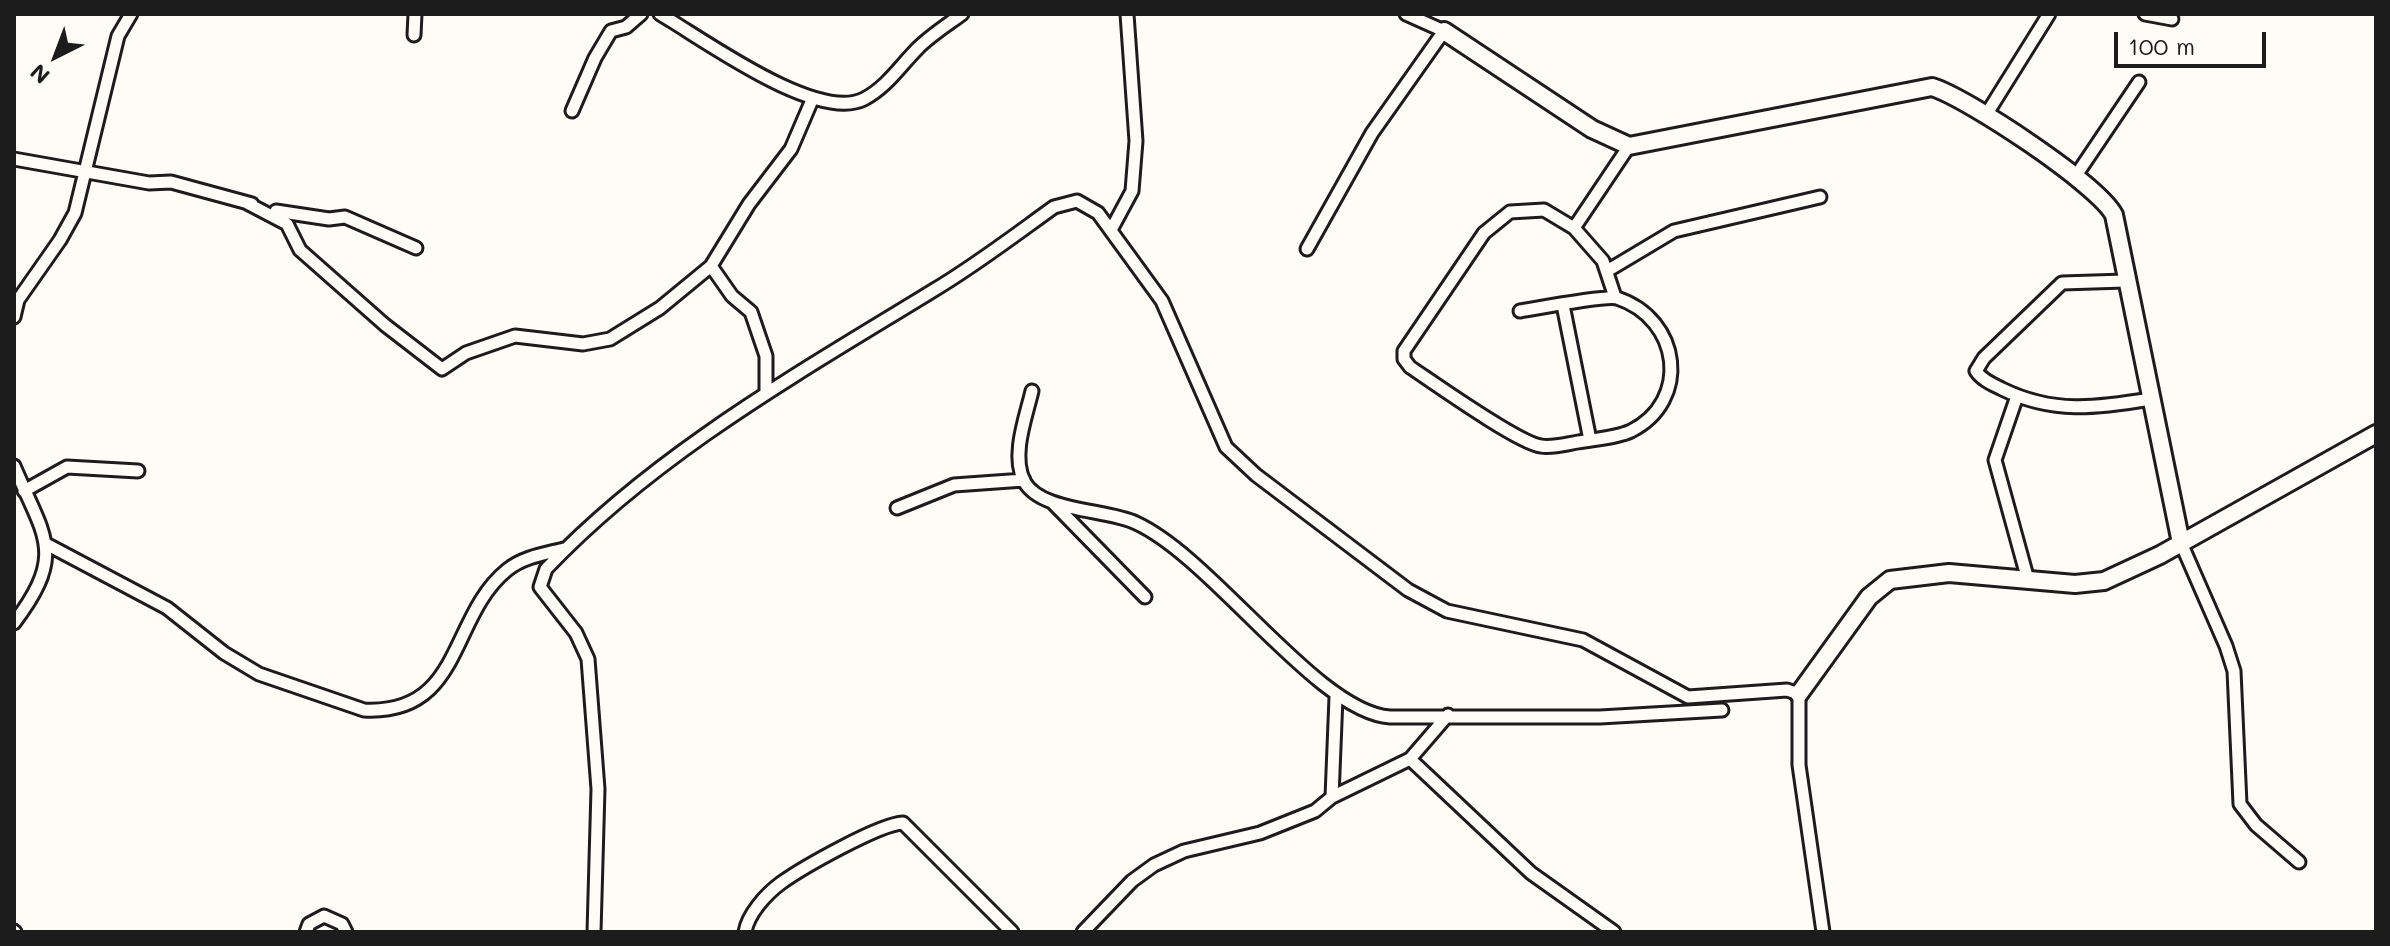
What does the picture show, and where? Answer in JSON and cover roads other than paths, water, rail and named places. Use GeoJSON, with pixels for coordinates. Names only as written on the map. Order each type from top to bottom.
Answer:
{"type":"FeatureCollection","features":[{"type":"Feature","properties":{"kind":"street"},"geometry":{"type":"LineString","coordinates":[[14,317],[18,300],[70,224],[118,36],[131,14]]}},
{"type":"Feature","properties":{"kind":"street"},"geometry":{"type":"LineString","coordinates":[[414,35],[415,14]]}},
{"type":"Feature","properties":{"kind":"street"},"geometry":{"type":"LineString","coordinates":[[572,111],[595,58],[611,31],[626,27],[641,14]]}},
{"type":"Feature","properties":{"kind":"street"},"geometry":{"type":"LineString","coordinates":[[660,14],[778,84],[812,100],[848,104],[863,100],[885,85],[918,47],[962,14]]}},
{"type":"Feature","properties":{"kind":"street"},"geometry":{"type":"LineString","coordinates":[[1111,230],[1132,191],[1136,141],[1127,14]]}},
{"type":"Feature","properties":{"kind":"street"},"geometry":{"type":"LineString","coordinates":[[1406,14],[1444,31],[1592,129],[1629,146],[1918,87],[1946,91],[1986,115],[2103,198],[2114,215],[2125,281],[2181,543],[2234,671],[2240,804],[2256,825],[2299,862]]}},
{"type":"Feature","properties":{"kind":"street"},"geometry":{"type":"LineString","coordinates":[[1986,115],[2049,14]]}},
{"type":"Feature","properties":{"kind":"street"},"geometry":{"type":"LineString","coordinates":[[2145,14],[2172,19]]}},
{"type":"Feature","properties":{"kind":"street"},"geometry":{"type":"LineString","coordinates":[[1307,249],[1372,133],[1444,31]]}},
{"type":"Feature","properties":{"kind":"street"},"geometry":{"type":"LineString","coordinates":[[2075,177],[2139,82]]}},
{"type":"Feature","properties":{"kind":"street"},"geometry":{"type":"LineString","coordinates":[[245,202],[290,227],[300,250],[385,325],[442,369],[466,353],[515,336],[583,344],[610,339],[660,308],[711,266],[749,204],[791,149],[812,100]]}},
{"type":"Feature","properties":{"kind":"street"},"geometry":{"type":"LineString","coordinates":[[1574,228],[1629,146]]}},
{"type":"Feature","properties":{"kind":"street"},"geometry":{"type":"LineString","coordinates":[[14,159],[85,169],[149,183],[171,182],[289,215],[345,217],[416,248]]}},
{"type":"Feature","properties":{"kind":"street"},"geometry":{"type":"LineString","coordinates":[[1607,271],[1674,231],[1820,197]]}},
{"type":"Feature","properties":{"kind":"street"},"geometry":{"type":"LineString","coordinates":[[594,932],[598,789],[588,659],[584,644],[540,587],[546,569],[634,489],[766,392],[937,289],[1054,207],[1077,201],[1087,205],[1111,230],[1162,301],[1226,447],[1256,475],[1416,595],[1447,611],[1583,640],[1688,697],[1787,690],[1799,694]]}},
{"type":"Feature","properties":{"kind":"street"},"geometry":{"type":"LineString","coordinates":[[1520,311],[1615,297],[1651,317],[1662,329],[1670,356],[1668,383],[1657,407],[1633,430],[1590,440],[1541,446],[1527,441],[1410,367],[1403,355],[1412,336],[1484,233],[1501,216],[1521,210],[1544,210],[1574,228],[1607,271],[1615,297]]}},
{"type":"Feature","properties":{"kind":"street"},"geometry":{"type":"LineString","coordinates":[[711,266],[732,296],[751,312],[766,356],[766,392]]}},
{"type":"Feature","properties":{"kind":"street"},"geometry":{"type":"LineString","coordinates":[[2125,281],[2062,283],[1984,358],[1977,367],[1978,375],[2017,396],[2065,409],[2151,399]]}},
{"type":"Feature","properties":{"kind":"street"},"geometry":{"type":"LineString","coordinates":[[1563,305],[1590,440]]}},
{"type":"Feature","properties":{"kind":"street"},"geometry":{"type":"LineString","coordinates":[[1032,391],[1022,435],[1020,463],[1024,480],[1052,502],[1145,597]]}},
{"type":"Feature","properties":{"kind":"street"},"geometry":{"type":"LineString","coordinates":[[2017,396],[1995,460],[2028,580]]}},
{"type":"Feature","properties":{"kind":"street"},"geometry":{"type":"LineString","coordinates":[[1823,932],[1799,765],[1799,694],[1881,584],[1934,573],[2075,584],[2104,581],[2181,543],[2376,434]]}},
{"type":"Feature","properties":{"kind":"street"},"geometry":{"type":"LineString","coordinates":[[14,466],[48,545],[42,577],[14,623]]}},
{"type":"Feature","properties":{"kind":"street"},"geometry":{"type":"LineString","coordinates":[[24,491],[67,467],[138,471]]}},
{"type":"Feature","properties":{"kind":"street"},"geometry":{"type":"LineString","coordinates":[[897,508],[954,485],[1024,480]]}},
{"type":"Feature","properties":{"kind":"street"},"geometry":{"type":"LineString","coordinates":[[1052,502],[1121,517],[1146,527],[1239,604],[1336,697],[1379,716],[1600,717],[1722,710]]}},
{"type":"Feature","properties":{"kind":"street"},"geometry":{"type":"LineString","coordinates":[[48,545],[167,608],[224,653],[259,674],[364,710],[377,711],[405,705],[429,693],[455,657],[486,595],[505,571],[521,560],[566,548]]}},
{"type":"Feature","properties":{"kind":"street"},"geometry":{"type":"LineString","coordinates":[[1332,797],[1336,697]]}},
{"type":"Feature","properties":{"kind":"street"},"geometry":{"type":"LineString","coordinates":[[1082,932],[1132,881],[1154,865],[1184,851],[1290,824],[1332,797],[1410,759],[1448,715]]}},
{"type":"Feature","properties":{"kind":"street"},"geometry":{"type":"LineString","coordinates":[[1410,759],[1531,873],[1614,932]]}},
{"type":"Feature","properties":{"kind":"street"},"geometry":{"type":"LineString","coordinates":[[745,932],[748,920],[780,884],[877,831],[903,823],[1012,932]]}},
{"type":"Feature","properties":{"kind":"street"},"geometry":{"type":"LineString","coordinates":[[306,932],[309,924],[324,916],[342,924],[346,932]]}}]}
